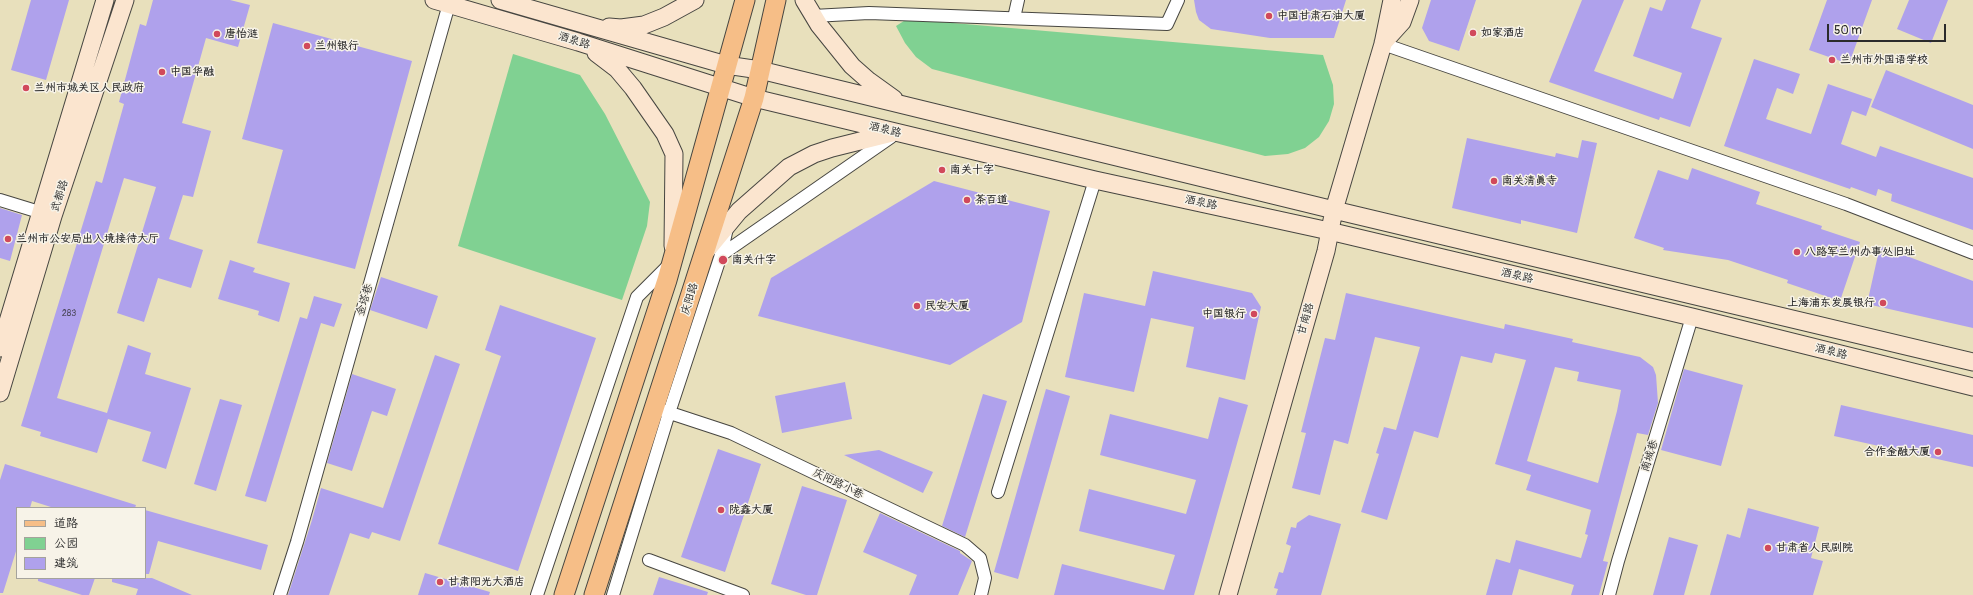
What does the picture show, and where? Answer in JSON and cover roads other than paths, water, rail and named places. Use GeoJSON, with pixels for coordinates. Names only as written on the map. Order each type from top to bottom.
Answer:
{"type":"FeatureCollection","features":[{"type":"Feature","properties":{"kind":"main road","name":"武都路"},"geometry":{"type":"LineString","coordinates":[[0,394],[105,0]]}},
{"type":"Feature","properties":{"kind":"main road","name":"武都路"},"geometry":{"type":"LineString","coordinates":[[0,348],[125,0]]}},
{"type":"Feature","properties":{"kind":"main road","name":"酒泉路"},"geometry":{"type":"LineString","coordinates":[[500,0],[726,66],[760,70],[1334,210],[1973,362]]}},
{"type":"Feature","properties":{"kind":"main road"},"geometry":{"type":"LineString","coordinates":[[583,25],[621,28],[644,25],[664,17],[695,0]]}},
{"type":"Feature","properties":{"kind":"main road"},"geometry":{"type":"LineString","coordinates":[[564,595],[673,262],[745,0]]}},
{"type":"Feature","properties":{"kind":"main road","name":"庆阳路"},"geometry":{"type":"LineString","coordinates":[[594,595],[662,410],[712,254],[754,98],[776,0]]}},
{"type":"Feature","properties":{"kind":"main road"},"geometry":{"type":"LineString","coordinates":[[804,0],[813,16],[834,45],[852,66],[869,81],[907,106]]}},
{"type":"Feature","properties":{"kind":"main road","name":"甘南路"},"geometry":{"type":"LineString","coordinates":[[1228,595],[1326,251],[1334,210],[1383,44],[1392,0]]}},
{"type":"Feature","properties":{"kind":"main road","name":"甘南路"},"geometry":{"type":"LineString","coordinates":[[1383,44],[1402,22],[1410,0]]}},
{"type":"Feature","properties":{"kind":"main road","name":"酒泉路"},"geometry":{"type":"LineString","coordinates":[[442,2],[578,42],[754,98],[1095,180],[1329,231],[1692,317],[1973,387]]}},
{"type":"Feature","properties":{"kind":"main road"},"geometry":{"type":"LineString","coordinates":[[578,42],[603,57],[633,88],[654,117],[674,154],[673,262]]}},
{"type":"Feature","properties":{"kind":"main road"},"geometry":{"type":"LineString","coordinates":[[712,254],[728,225],[762,189],[789,167],[814,154],[832,148],[897,132]]}},
{"type":"Feature","properties":{"kind":"street"},"geometry":{"type":"LineString","coordinates":[[1014,18],[1018,0]]}},
{"type":"Feature","properties":{"kind":"street"},"geometry":{"type":"LineString","coordinates":[[813,16],[870,13],[1167,24],[1178,0]]}},
{"type":"Feature","properties":{"kind":"street","name":"金塔巷"},"geometry":{"type":"LineString","coordinates":[[280,595],[297,542],[442,2]]}},
{"type":"Feature","properties":{"kind":"street"},"geometry":{"type":"LineString","coordinates":[[1383,44],[1846,204],[1973,253]]}},
{"type":"Feature","properties":{"kind":"street"},"geometry":{"type":"LineString","coordinates":[[712,254],[897,132]]}},
{"type":"Feature","properties":{"kind":"street"},"geometry":{"type":"LineString","coordinates":[[998,492],[1095,180]]}},
{"type":"Feature","properties":{"kind":"street"},"geometry":{"type":"LineString","coordinates":[[0,200],[47,214]]}},
{"type":"Feature","properties":{"kind":"street"},"geometry":{"type":"LineString","coordinates":[[537,595],[637,297],[673,262]]}},
{"type":"Feature","properties":{"kind":"street","name":"南城巷"},"geometry":{"type":"LineString","coordinates":[[1609,595],[1618,560],[1692,317]]}},
{"type":"Feature","properties":{"kind":"street"},"geometry":{"type":"LineString","coordinates":[[613,595],[662,410]]}},
{"type":"Feature","properties":{"kind":"street","name":"庆阳路小巷"},"geometry":{"type":"LineString","coordinates":[[662,410],[731,433],[965,545],[980,558],[985,578],[981,595]]}},
{"type":"Feature","properties":{"kind":"street"},"geometry":{"type":"LineString","coordinates":[[649,560],[743,595]]}},
{"type":"Feature","properties":{"kind":"place","name":"中国甘肃石油大厦"},"geometry":{"type":"Point","coordinates":[1269,16]}},
{"type":"Feature","properties":{"kind":"place","name":"如家酒店"},"geometry":{"type":"Point","coordinates":[1473,33]}},
{"type":"Feature","properties":{"kind":"place","name":"唐怡涟"},"geometry":{"type":"Point","coordinates":[217,34]}},
{"type":"Feature","properties":{"kind":"place","name":"兰州银行"},"geometry":{"type":"Point","coordinates":[307,46]}},
{"type":"Feature","properties":{"kind":"place","name":"兰州市外国语学校"},"geometry":{"type":"Point","coordinates":[1832,60]}},
{"type":"Feature","properties":{"kind":"place","name":"中国华融"},"geometry":{"type":"Point","coordinates":[162,72]}},
{"type":"Feature","properties":{"kind":"place","name":"兰州市城关区人民政府"},"geometry":{"type":"Point","coordinates":[26,88]}},
{"type":"Feature","properties":{"kind":"place","name":"南关十字"},"geometry":{"type":"Point","coordinates":[942,170]}},
{"type":"Feature","properties":{"kind":"place","name":"南关清真寺"},"geometry":{"type":"Point","coordinates":[1494,181]}},
{"type":"Feature","properties":{"kind":"place","name":"茶百道"},"geometry":{"type":"Point","coordinates":[967,200]}},
{"type":"Feature","properties":{"kind":"place","name":"兰州市公安局出入境接待大厅"},"geometry":{"type":"Point","coordinates":[8,239]}},
{"type":"Feature","properties":{"kind":"place","name":"八路军兰州办事处旧址"},"geometry":{"type":"Point","coordinates":[1797,252]}},
{"type":"Feature","properties":{"kind":"place","name":"南关什字"},"geometry":{"type":"Point","coordinates":[723,260]}},
{"type":"Feature","properties":{"kind":"place","name":"上海浦东发展银行"},"geometry":{"type":"Point","coordinates":[1883,303]}},
{"type":"Feature","properties":{"kind":"place","name":"民安大厦"},"geometry":{"type":"Point","coordinates":[917,306]}},
{"type":"Feature","properties":{"kind":"place","name":"中国银行"},"geometry":{"type":"Point","coordinates":[1254,314]}},
{"type":"Feature","properties":{"kind":"place","name":"合作金融大厦"},"geometry":{"type":"Point","coordinates":[1938,452]}},
{"type":"Feature","properties":{"kind":"place","name":"陇鑫大厦"},"geometry":{"type":"Point","coordinates":[721,510]}},
{"type":"Feature","properties":{"kind":"place","name":"甘肃省人民剧院"},"geometry":{"type":"Point","coordinates":[1768,548]}},
{"type":"Feature","properties":{"kind":"place","name":"甘肃阳光大酒店"},"geometry":{"type":"Point","coordinates":[440,582]}}]}
